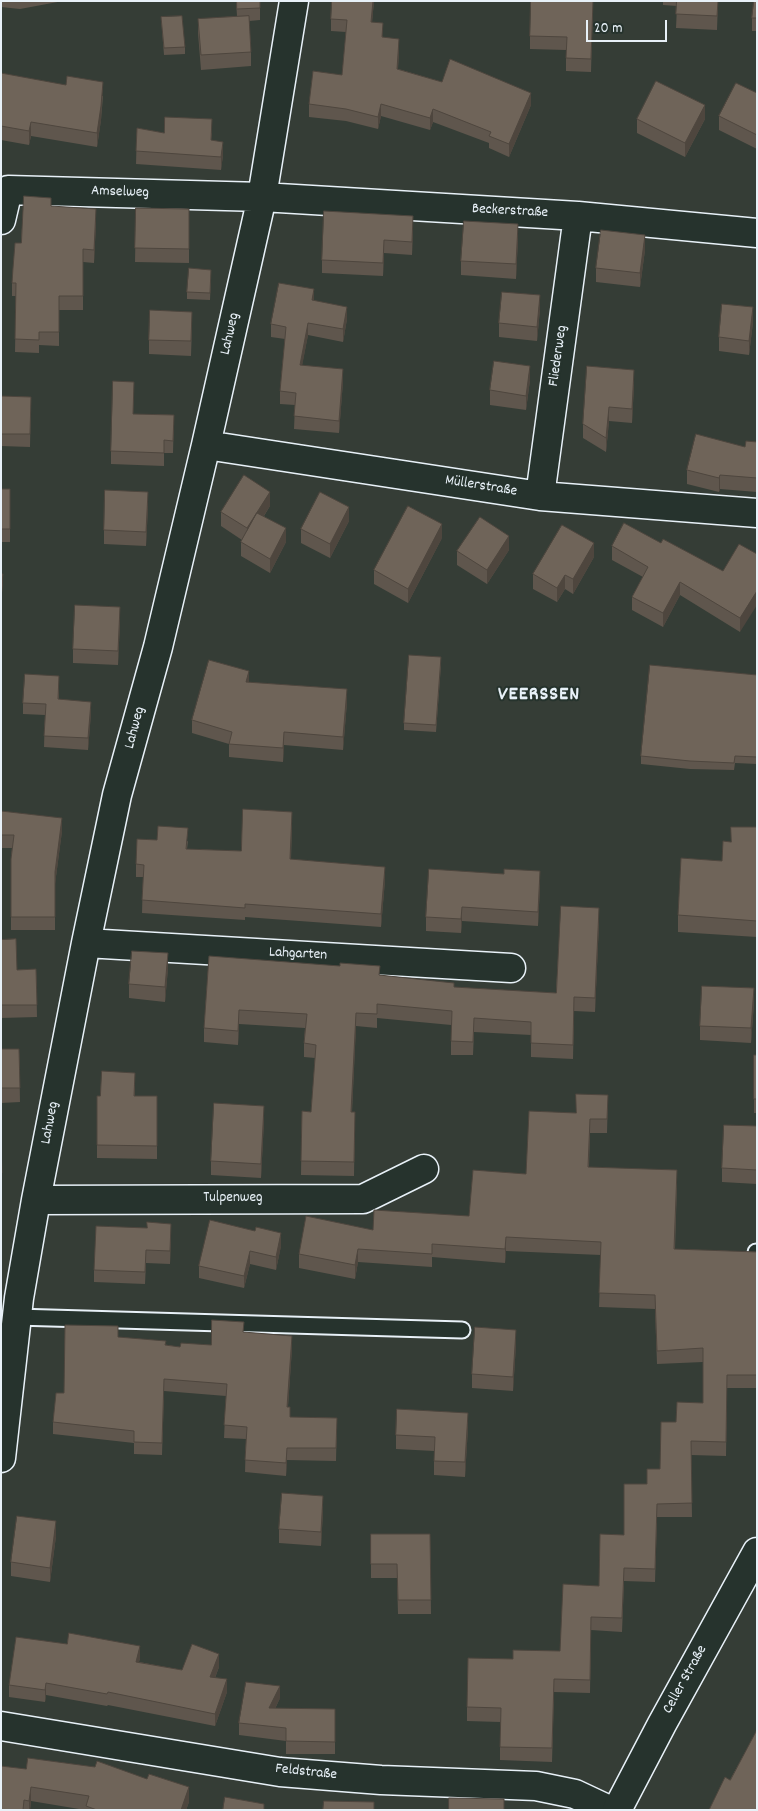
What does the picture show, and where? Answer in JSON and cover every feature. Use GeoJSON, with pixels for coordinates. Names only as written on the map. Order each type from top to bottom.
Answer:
{"type":"FeatureCollection","features":[{"type":"Feature","properties":{"kind":"street","name":"Lahweg"},"geometry":{"type":"LineString","coordinates":[[1,1458],[12,1304],[36,1200],[117,795],[158,648],[262,197],[294,1]]}},
{"type":"Feature","properties":{"kind":"street","name":"Amselweg"},"geometry":{"type":"LineString","coordinates":[[1,220],[8,190],[262,197]]}},
{"type":"Feature","properties":{"kind":"street","name":"Beckerstraße"},"geometry":{"type":"LineString","coordinates":[[262,197],[578,216],[757,233]]}},
{"type":"Feature","properties":{"kind":"street","name":"Fliederweg"},"geometry":{"type":"LineString","coordinates":[[540,496],[578,216]]}},
{"type":"Feature","properties":{"kind":"street","name":"Müllerstraße"},"geometry":{"type":"LineString","coordinates":[[206,445],[540,496],[757,513]]}},
{"type":"Feature","properties":{"kind":"street","name":"Lahgarten"},"geometry":{"type":"LineString","coordinates":[[86,943],[511,968]]}},
{"type":"Feature","properties":{"kind":"street","name":"Tulpenweg"},"geometry":{"type":"LineString","coordinates":[[36,1200],[363,1199],[424,1169]]}},
{"type":"Feature","properties":{"kind":"street","name":"Celler Straße"},"geometry":{"type":"LineString","coordinates":[[617,1810],[757,1552]]}},
{"type":"Feature","properties":{"kind":"street","name":"Feldstraße"},"geometry":{"type":"LineString","coordinates":[[1,1726],[280,1772],[380,1780],[536,1786],[575,1794],[609,1810]]}},
{"type":"Feature","properties":{"kind":"lane"},"geometry":{"type":"LineString","coordinates":[[12,1304],[462,1330]]}},
{"type":"Feature","properties":{"kind":"building"},"geometry":{"type":"Polygon","coordinates":[[[237,1],[260,1],[260,8],[237,9],[237,1]]]}},
{"type":"Feature","properties":{"kind":"building"},"geometry":{"type":"Polygon","coordinates":[[[332,1],[373,1],[371,22],[383,23],[382,37],[399,39],[397,69],[442,82],[450,59],[531,93],[509,144],[489,136],[491,132],[433,109],[430,118],[381,104],[378,117],[346,109],[309,104],[313,71],[342,75],[347,20],[331,19],[332,1]]]}},
{"type":"Feature","properties":{"kind":"building"},"geometry":{"type":"Polygon","coordinates":[[[531,1],[593,1],[591,59],[566,58],[567,37],[530,36],[531,1]]]}},
{"type":"Feature","properties":{"kind":"building"},"geometry":{"type":"Polygon","coordinates":[[[677,1],[718,1],[717,16],[676,14],[677,1]]]}},
{"type":"Feature","properties":{"kind":"building"},"geometry":{"type":"Polygon","coordinates":[[[754,1],[757,1],[757,18],[752,18],[754,1]]]}},
{"type":"Feature","properties":{"kind":"building"},"geometry":{"type":"Polygon","coordinates":[[[182,16],[185,47],[164,48],[161,17],[182,16]]]}},
{"type":"Feature","properties":{"kind":"building"},"geometry":{"type":"Polygon","coordinates":[[[249,16],[251,52],[201,55],[198,19],[249,16]]]}},
{"type":"Feature","properties":{"kind":"building"},"geometry":{"type":"Polygon","coordinates":[[[1,73],[66,85],[67,76],[103,82],[97,133],[31,122],[29,131],[1,126],[1,73]]]}},
{"type":"Feature","properties":{"kind":"building"},"geometry":{"type":"Polygon","coordinates":[[[656,81],[705,105],[685,143],[637,119],[656,81]]]}},
{"type":"Feature","properties":{"kind":"building"},"geometry":{"type":"Polygon","coordinates":[[[736,83],[757,93],[757,135],[719,116],[736,83]]]}},
{"type":"Feature","properties":{"kind":"building"},"geometry":{"type":"Polygon","coordinates":[[[165,117],[212,119],[211,140],[223,142],[221,157],[136,151],[137,128],[164,133],[165,117]]]}},
{"type":"Feature","properties":{"kind":"building"},"geometry":{"type":"Polygon","coordinates":[[[24,196],[51,198],[51,206],[96,209],[94,250],[83,249],[83,296],[59,296],[59,332],[39,332],[39,340],[15,339],[16,283],[12,283],[15,243],[21,243],[24,196]]]}},
{"type":"Feature","properties":{"kind":"building"},"geometry":{"type":"Polygon","coordinates":[[[136,208],[189,209],[189,249],[135,248],[136,208]]]}},
{"type":"Feature","properties":{"kind":"building"},"geometry":{"type":"Polygon","coordinates":[[[324,211],[413,216],[412,242],[384,240],[383,263],[322,260],[324,211]]]}},
{"type":"Feature","properties":{"kind":"building"},"geometry":{"type":"Polygon","coordinates":[[[464,221],[518,224],[516,264],[461,261],[464,221]]]}},
{"type":"Feature","properties":{"kind":"building"},"geometry":{"type":"Polygon","coordinates":[[[601,230],[645,235],[640,273],[596,268],[601,230]]]}},
{"type":"Feature","properties":{"kind":"building"},"geometry":{"type":"Polygon","coordinates":[[[189,268],[211,270],[210,293],[187,292],[189,268]]]}},
{"type":"Feature","properties":{"kind":"building"},"geometry":{"type":"Polygon","coordinates":[[[279,283],[314,289],[312,300],[347,307],[343,329],[308,323],[300,365],[343,369],[339,421],[294,416],[296,393],[280,391],[286,327],[271,324],[279,283]]]}},
{"type":"Feature","properties":{"kind":"building"},"geometry":{"type":"Polygon","coordinates":[[[502,292],[540,295],[537,327],[499,323],[502,292]]]}},
{"type":"Feature","properties":{"kind":"building"},"geometry":{"type":"Polygon","coordinates":[[[722,304],[753,307],[749,341],[719,337],[722,304]]]}},
{"type":"Feature","properties":{"kind":"building"},"geometry":{"type":"Polygon","coordinates":[[[150,310],[192,312],[191,341],[149,340],[150,310]]]}},
{"type":"Feature","properties":{"kind":"building"},"geometry":{"type":"Polygon","coordinates":[[[494,361],[530,366],[526,396],[490,390],[494,361]]]}},
{"type":"Feature","properties":{"kind":"building"},"geometry":{"type":"Polygon","coordinates":[[[587,366],[634,370],[632,409],[609,407],[606,438],[583,424],[587,366]]]}},
{"type":"Feature","properties":{"kind":"building"},"geometry":{"type":"Polygon","coordinates":[[[113,381],[134,382],[133,414],[174,415],[173,441],[164,440],[164,453],[111,451],[113,381]]]}},
{"type":"Feature","properties":{"kind":"building"},"geometry":{"type":"Polygon","coordinates":[[[1,396],[31,397],[30,434],[1,434],[1,396]]]}},
{"type":"Feature","properties":{"kind":"building"},"geometry":{"type":"Polygon","coordinates":[[[696,434],[745,447],[746,441],[757,442],[757,478],[720,475],[719,478],[687,470],[696,434]]]}},
{"type":"Feature","properties":{"kind":"building"},"geometry":{"type":"Polygon","coordinates":[[[244,475],[270,492],[247,528],[221,512],[244,475]]]}},
{"type":"Feature","properties":{"kind":"building"},"geometry":{"type":"Polygon","coordinates":[[[1,489],[10,489],[10,529],[1,529],[1,489]]]}},
{"type":"Feature","properties":{"kind":"building"},"geometry":{"type":"Polygon","coordinates":[[[105,490],[148,492],[146,532],[104,530],[105,490]]]}},
{"type":"Feature","properties":{"kind":"building"},"geometry":{"type":"Polygon","coordinates":[[[320,492],[349,507],[330,544],[301,529],[320,492]]]}},
{"type":"Feature","properties":{"kind":"building"},"geometry":{"type":"Polygon","coordinates":[[[408,506],[442,524],[408,589],[374,570],[408,506]]]}},
{"type":"Feature","properties":{"kind":"building"},"geometry":{"type":"Polygon","coordinates":[[[257,513],[286,528],[270,559],[241,542],[257,513]]]}},
{"type":"Feature","properties":{"kind":"building"},"geometry":{"type":"Polygon","coordinates":[[[480,517],[509,536],[487,570],[457,551],[480,517]]]}},
{"type":"Feature","properties":{"kind":"building"},"geometry":{"type":"Polygon","coordinates":[[[624,523],[661,543],[663,539],[723,571],[739,544],[757,554],[757,591],[740,618],[680,582],[663,613],[632,597],[648,567],[612,546],[624,523]]]}},
{"type":"Feature","properties":{"kind":"building"},"geometry":{"type":"Polygon","coordinates":[[[562,525],[594,543],[573,579],[565,575],[557,588],[533,574],[562,525]]]}},
{"type":"Feature","properties":{"kind":"building"},"geometry":{"type":"Polygon","coordinates":[[[75,605],[120,607],[118,651],[73,649],[75,605]]]}},
{"type":"Feature","properties":{"kind":"building"},"geometry":{"type":"Polygon","coordinates":[[[409,655],[441,657],[436,725],[404,723],[409,655]]]}},
{"type":"Feature","properties":{"kind":"building"},"geometry":{"type":"Polygon","coordinates":[[[209,660],[249,671],[246,682],[347,689],[343,737],[284,732],[283,748],[229,744],[232,732],[192,720],[209,660]]]}},
{"type":"Feature","properties":{"kind":"building"},"geometry":{"type":"Polygon","coordinates":[[[650,665],[757,675],[757,757],[735,756],[734,763],[641,756],[650,665]]]}},
{"type":"Feature","properties":{"kind":"building"},"geometry":{"type":"Polygon","coordinates":[[[25,674],[59,676],[58,699],[91,702],[88,738],[44,736],[46,704],[23,703],[25,674]]]}},
{"type":"Feature","properties":{"kind":"building"},"geometry":{"type":"Polygon","coordinates":[[[243,809],[292,812],[290,859],[385,867],[381,914],[245,904],[245,908],[142,900],[144,865],[136,864],[137,839],[157,840],[158,826],[188,828],[186,849],[241,851],[243,809]]]}},
{"type":"Feature","properties":{"kind":"building"},"geometry":{"type":"Polygon","coordinates":[[[1,811],[62,818],[55,872],[55,917],[11,917],[11,859],[14,835],[1,835],[1,811]]]}},
{"type":"Feature","properties":{"kind":"building"},"geometry":{"type":"Polygon","coordinates":[[[731,827],[757,827],[757,921],[678,915],[681,858],[722,861],[723,841],[731,842],[731,827]]]}},
{"type":"Feature","properties":{"kind":"building"},"geometry":{"type":"Polygon","coordinates":[[[429,869],[504,874],[504,869],[540,871],[538,912],[462,907],[461,919],[426,917],[429,869]]]}},
{"type":"Feature","properties":{"kind":"building"},"geometry":{"type":"Polygon","coordinates":[[[561,906],[599,908],[595,998],[574,997],[573,1045],[531,1043],[531,1022],[474,1018],[473,1042],[451,1041],[452,1011],[377,1004],[377,1014],[356,1013],[351,1112],[355,1112],[354,1162],[301,1161],[302,1111],[311,1112],[316,1045],[304,1043],[307,1014],[239,1010],[238,1031],[204,1028],[209,956],[340,966],[340,963],[380,966],[379,975],[454,983],[454,987],[556,993],[561,906]]]}},
{"type":"Feature","properties":{"kind":"building"},"geometry":{"type":"Polygon","coordinates":[[[16,939],[17,970],[36,969],[37,1005],[1,1005],[1,940],[16,939]]]}},
{"type":"Feature","properties":{"kind":"building"},"geometry":{"type":"Polygon","coordinates":[[[132,951],[168,953],[165,987],[129,984],[132,951]]]}},
{"type":"Feature","properties":{"kind":"building"},"geometry":{"type":"Polygon","coordinates":[[[702,986],[754,988],[751,1028],[700,1026],[702,986]]]}},
{"type":"Feature","properties":{"kind":"building"},"geometry":{"type":"Polygon","coordinates":[[[1,1049],[19,1049],[20,1088],[1,1088],[1,1049]]]}},
{"type":"Feature","properties":{"kind":"building"},"geometry":{"type":"Polygon","coordinates":[[[754,1055],[757,1055],[757,1099],[754,1099],[754,1055]]]}},
{"type":"Feature","properties":{"kind":"building"},"geometry":{"type":"Polygon","coordinates":[[[102,1071],[135,1073],[134,1096],[157,1096],[157,1146],[97,1145],[97,1096],[100,1096],[102,1071]]]}},
{"type":"Feature","properties":{"kind":"building"},"geometry":{"type":"Polygon","coordinates":[[[576,1094],[608,1095],[607,1119],[590,1119],[588,1167],[677,1170],[674,1249],[757,1252],[757,1375],[727,1375],[726,1442],[691,1441],[692,1503],[657,1504],[655,1569],[624,1568],[622,1618],[591,1617],[590,1680],[554,1679],[552,1748],[500,1747],[501,1708],[467,1707],[468,1658],[513,1659],[513,1650],[560,1651],[563,1584],[599,1586],[600,1534],[624,1535],[624,1484],[647,1484],[647,1469],[660,1469],[661,1422],[676,1422],[677,1402],[703,1403],[703,1348],[657,1351],[655,1295],[599,1293],[601,1242],[506,1237],[505,1249],[432,1244],[432,1254],[358,1249],[355,1265],[299,1254],[306,1216],[373,1230],[374,1210],[469,1216],[473,1170],[526,1174],[529,1111],[576,1113],[576,1094]]]}},
{"type":"Feature","properties":{"kind":"building"},"geometry":{"type":"Polygon","coordinates":[[[214,1103],[264,1106],[261,1164],[211,1161],[214,1103]]]}},
{"type":"Feature","properties":{"kind":"building"},"geometry":{"type":"Polygon","coordinates":[[[724,1125],[757,1126],[757,1170],[722,1168],[724,1125]]]}},
{"type":"Feature","properties":{"kind":"building"},"geometry":{"type":"Polygon","coordinates":[[[210,1220],[255,1231],[256,1227],[281,1233],[276,1257],[250,1251],[244,1276],[199,1266],[210,1220]]]}},
{"type":"Feature","properties":{"kind":"building"},"geometry":{"type":"Polygon","coordinates":[[[147,1222],[171,1224],[170,1251],[146,1250],[145,1272],[94,1270],[96,1226],[147,1228],[147,1222]]]}},
{"type":"Feature","properties":{"kind":"building"},"geometry":{"type":"Polygon","coordinates":[[[212,1320],[244,1322],[243,1332],[292,1336],[287,1407],[290,1407],[290,1417],[337,1418],[336,1448],[287,1448],[286,1463],[245,1460],[247,1427],[224,1425],[227,1384],[164,1379],[162,1443],[134,1442],[134,1431],[53,1422],[56,1393],[64,1393],[65,1325],[118,1326],[118,1337],[166,1341],[165,1345],[180,1347],[181,1343],[211,1345],[212,1320]]]}},
{"type":"Feature","properties":{"kind":"building"},"geometry":{"type":"Polygon","coordinates":[[[475,1327],[516,1330],[513,1377],[472,1374],[475,1327]]]}},
{"type":"Feature","properties":{"kind":"building"},"geometry":{"type":"Polygon","coordinates":[[[397,1409],[468,1413],[465,1462],[434,1461],[435,1437],[396,1435],[397,1409]]]}},
{"type":"Feature","properties":{"kind":"building"},"geometry":{"type":"Polygon","coordinates":[[[282,1493],[323,1496],[321,1532],[279,1529],[282,1493]]]}},
{"type":"Feature","properties":{"kind":"building"},"geometry":{"type":"Polygon","coordinates":[[[17,1516],[56,1521],[50,1568],[11,1562],[17,1516]]]}},
{"type":"Feature","properties":{"kind":"building"},"geometry":{"type":"Polygon","coordinates":[[[371,1534],[430,1534],[431,1600],[398,1600],[397,1564],[371,1564],[371,1534]]]}},
{"type":"Feature","properties":{"kind":"building"},"geometry":{"type":"Polygon","coordinates":[[[69,1633],[140,1646],[136,1662],[182,1670],[192,1644],[219,1654],[210,1677],[227,1679],[215,1714],[108,1692],[107,1694],[46,1683],[45,1690],[9,1685],[16,1637],[67,1644],[69,1633]]]}},
{"type":"Feature","properties":{"kind":"building"},"geometry":{"type":"Polygon","coordinates":[[[246,1682],[280,1686],[269,1708],[335,1709],[335,1742],[286,1741],[286,1728],[239,1723],[246,1682]]]}},
{"type":"Feature","properties":{"kind":"building"},"geometry":{"type":"Polygon","coordinates":[[[757,1730],[757,1810],[709,1810],[725,1777],[730,1780],[757,1730]]]}},
{"type":"Feature","properties":{"kind":"building"},"geometry":{"type":"Polygon","coordinates":[[[28,1758],[95,1767],[97,1761],[147,1779],[149,1774],[189,1787],[181,1810],[97,1810],[86,1806],[89,1796],[31,1787],[29,1801],[24,1800],[23,1810],[1,1810],[1,1766],[26,1769],[28,1758]]]}},
{"type":"Feature","properties":{"kind":"building"},"geometry":{"type":"Polygon","coordinates":[[[225,1797],[264,1804],[264,1810],[223,1810],[225,1797]]]}},
{"type":"Feature","properties":{"kind":"building"},"geometry":{"type":"Polygon","coordinates":[[[449,1798],[504,1799],[504,1810],[449,1810],[449,1798]]]}},
{"type":"Feature","properties":{"kind":"building"},"geometry":{"type":"Polygon","coordinates":[[[324,1801],[374,1802],[374,1810],[323,1810],[324,1801]]]}},
{"type":"Feature","properties":{"kind":"district","name":"VEERSSEN"},"geometry":{"type":"Point","coordinates":[539,696]}}]}
